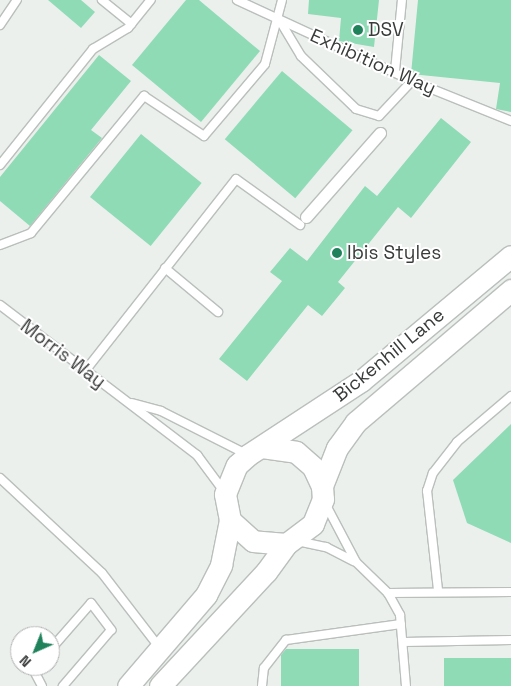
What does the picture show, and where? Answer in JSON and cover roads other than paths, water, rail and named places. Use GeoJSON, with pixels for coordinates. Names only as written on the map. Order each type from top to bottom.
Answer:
{"type":"FeatureCollection","features":[{"type":"Feature","properties":{"kind":"main road","name":"Bickenhill Lane"},"geometry":{"type":"LineString","coordinates":[[255,451],[361,381],[511,256]]}},
{"type":"Feature","properties":{"kind":"main road","name":"Bickenhill Lane"},"geometry":{"type":"LineString","coordinates":[[322,492],[337,448],[356,422],[511,290]]}},
{"type":"Feature","properties":{"kind":"main road"},"geometry":{"type":"LineString","coordinates":[[128,686],[159,647],[206,596],[217,576],[230,520],[225,494],[229,476],[255,451],[296,452],[313,467],[322,492],[313,524],[290,543],[160,686]]}},
{"type":"Feature","properties":{"kind":"main road"},"geometry":{"type":"LineString","coordinates":[[230,520],[253,542],[290,543]]}},
{"type":"Feature","properties":{"kind":"street"},"geometry":{"type":"LineString","coordinates":[[303,221],[380,133]]}},
{"type":"Feature","properties":{"kind":"lane"},"geometry":{"type":"LineString","coordinates":[[0,25],[17,0]]}},
{"type":"Feature","properties":{"kind":"lane"},"geometry":{"type":"LineString","coordinates":[[102,0],[132,24]]}},
{"type":"Feature","properties":{"kind":"lane"},"geometry":{"type":"LineString","coordinates":[[0,165],[93,49],[132,24],[151,0]]}},
{"type":"Feature","properties":{"kind":"lane","name":"Exhibition Way"},"geometry":{"type":"LineString","coordinates":[[237,0],[412,81],[511,121]]}},
{"type":"Feature","properties":{"kind":"lane"},"geometry":{"type":"LineString","coordinates":[[0,245],[31,233],[144,96],[204,136],[265,64],[280,21],[282,0]]}},
{"type":"Feature","properties":{"kind":"lane"},"geometry":{"type":"LineString","coordinates":[[395,72],[402,0]]}},
{"type":"Feature","properties":{"kind":"lane"},"geometry":{"type":"LineString","coordinates":[[280,21],[301,56],[356,109],[379,116],[412,81]]}},
{"type":"Feature","properties":{"kind":"lane"},"geometry":{"type":"LineString","coordinates":[[85,371],[236,179],[282,215],[303,221]]}},
{"type":"Feature","properties":{"kind":"lane"},"geometry":{"type":"LineString","coordinates":[[165,268],[218,312]]}},
{"type":"Feature","properties":{"kind":"lane","name":"Morris Way"},"geometry":{"type":"LineString","coordinates":[[0,305],[197,455],[214,474],[225,494]]}},
{"type":"Feature","properties":{"kind":"lane"},"geometry":{"type":"LineString","coordinates":[[438,590],[427,491],[433,473],[457,442],[511,396]]}},
{"type":"Feature","properties":{"kind":"lane"},"geometry":{"type":"LineString","coordinates":[[127,402],[161,412],[255,451]]}},
{"type":"Feature","properties":{"kind":"lane"},"geometry":{"type":"LineString","coordinates":[[0,478],[102,573],[159,647]]}},
{"type":"Feature","properties":{"kind":"lane"},"geometry":{"type":"LineString","coordinates":[[322,492],[356,562]]}},
{"type":"Feature","properties":{"kind":"lane"},"geometry":{"type":"LineString","coordinates":[[290,543],[326,547],[356,562],[388,593],[401,624],[406,686]]}},
{"type":"Feature","properties":{"kind":"lane"},"geometry":{"type":"LineString","coordinates":[[388,593],[438,590],[511,592]]}},
{"type":"Feature","properties":{"kind":"lane"},"geometry":{"type":"LineString","coordinates":[[60,639],[91,603],[111,630],[63,686]]}},
{"type":"Feature","properties":{"kind":"lane"},"geometry":{"type":"LineString","coordinates":[[262,686],[264,668],[286,640],[401,624]]}},
{"type":"Feature","properties":{"kind":"lane"},"geometry":{"type":"LineString","coordinates":[[403,642],[511,640]]}},
{"type":"Feature","properties":{"kind":"place","name":"DSV"},"geometry":{"type":"Point","coordinates":[358,30]}},
{"type":"Feature","properties":{"kind":"place","name":"Ibis Styles"},"geometry":{"type":"Point","coordinates":[337,253]}}]}
